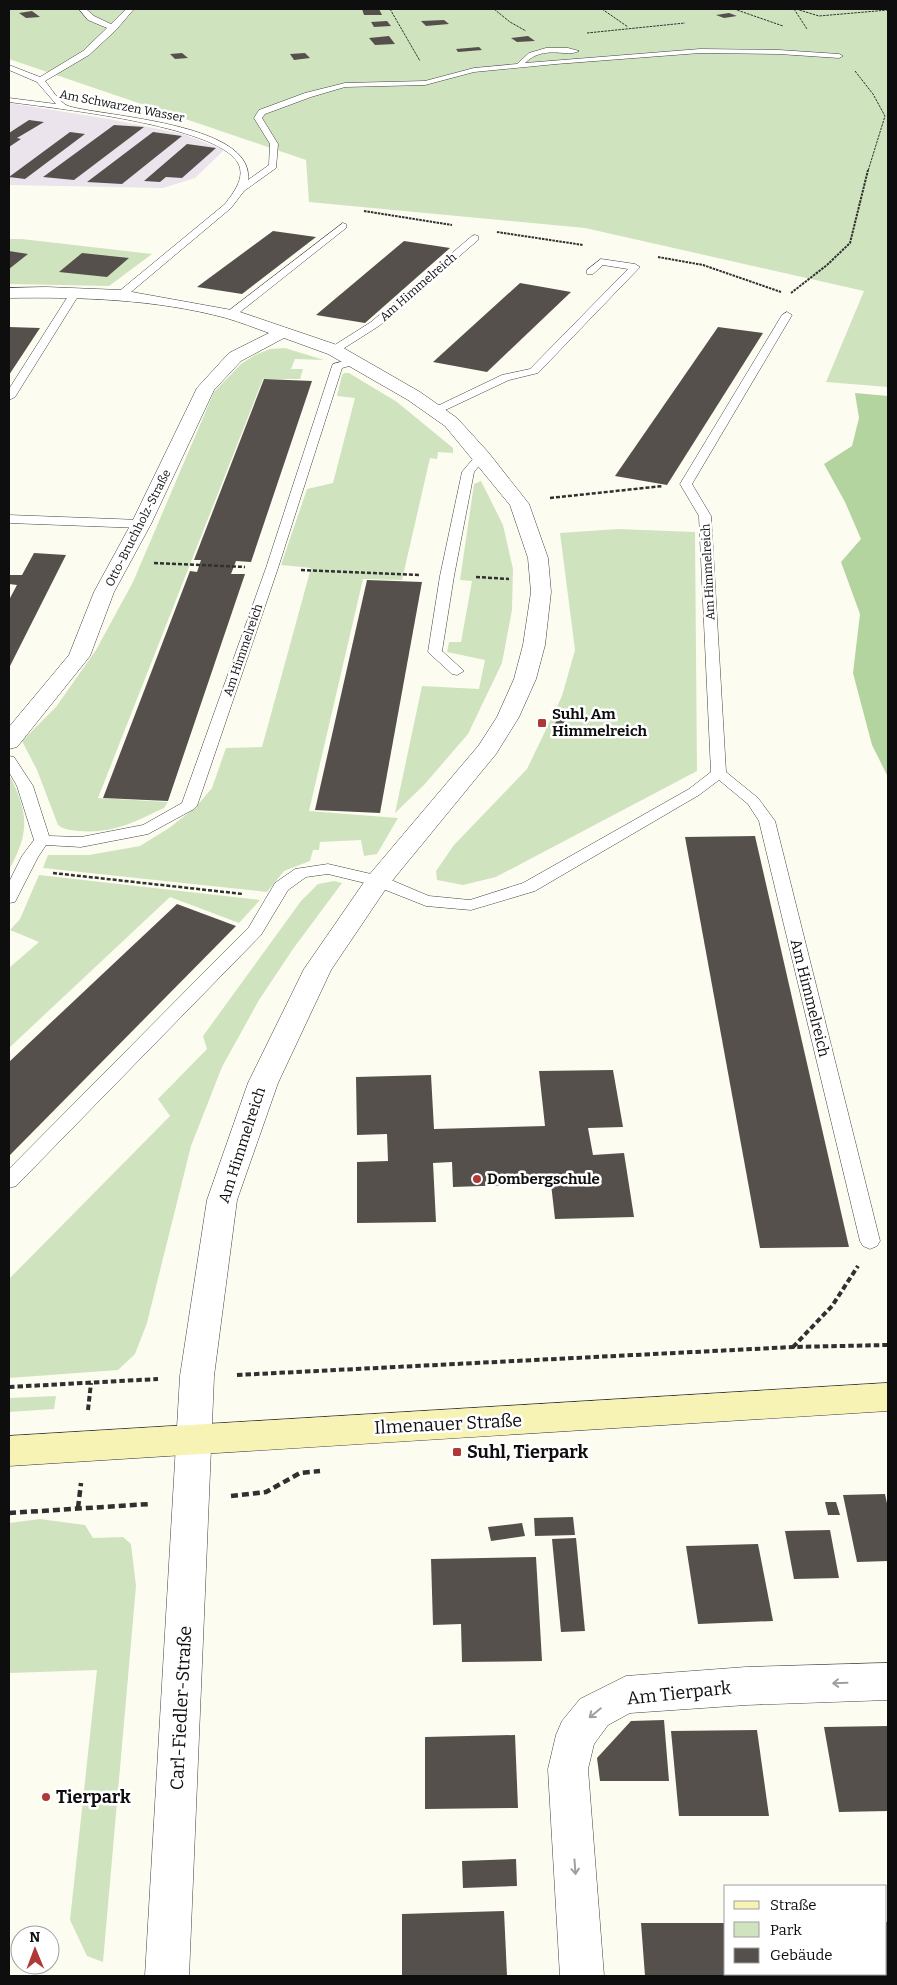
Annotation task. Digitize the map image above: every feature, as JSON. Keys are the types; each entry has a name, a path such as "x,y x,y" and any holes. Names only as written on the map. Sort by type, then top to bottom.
{"main road":[{"name":"Ilmenauer Straße","path":"9,1451 888,1397"}],"street":[{"name":"Am Himmelreich","path":"9,293 121,295 231,314 334,350 356,361 451,422 519,504 538,558 541,592 534,646 525,679 508,717 488,749 378,881 318,969 262,1082 222,1200 198,1376 194,1440"},
{"name":"Otto-Bruchholz-Straße","path":"9,742 79,656 104,592 141,524 206,388 235,358 283,332"},
{"name":"Carl-Fiedler-Straße","path":"167,1976 194,1440"},
{"name":"Am Tierpark","path":"582,1976 568,1769 576,1735 594,1712 626,1695 746,1686 888,1681"}],"lane":[{"path":"82,9 91,18 113,28"},
{"path":"40,80 86,53 130,9"},
{"path":"518,66 524,58 542,51 566,49 610,58"},
{"path":"121,295 228,206 241,189 273,166 274,144 258,118 262,112 308,95 345,85 425,84 474,70 700,51 779,52 839,56"},
{"path":"9,67 40,80 63,107"},
{"name":"Am Schwarzen Wasser","path":"9,100 63,107 172,127 218,141 242,160 246,179 241,189"},
{"path":"231,314 343,226"},
{"name":"Am Himmelreich","path":"334,350 375,324 475,238"},
{"path":"435,411 506,377 534,371 635,267 601,262 590,272"},
{"path":"9,397 75,293"},
{"name":"Am Himmelreich","path":"787,314 686,484 705,516 719,772 753,801 767,821 870,1241"},
{"name":"Am Himmelreich","path":"42,840 81,842 148,829 189,806 272,568 337,366 356,361"},
{"path":"456,671 435,652 447,576 468,472 481,456"},
{"path":"9,519 141,524"},
{"path":"9,760 25,786 42,840 30,856 9,898"},
{"path":"9,1181 255,931 281,887 300,873 328,870 378,881 426,902 471,905 529,887 694,792 719,772"}],"path":[{"path":"390,9 420,58 425,84"},
{"path":"602,9 629,28 685,24"},
{"path":"734,9 778,25"},
{"path":"795,9 819,16 888,10"},
{"path":"787,314 782,305 784,299 850,243 864,183 885,116 873,94 858,74 810,33 802,24 795,9"},
{"path":"543,499 652,487"},
{"path":"183,565 540,581"},
{"path":"24,870 276,898"},
{"path":"793,1347 832,1306 855,1274 870,1241"},
{"path":"9,1387 793,1347 888,1345"},
{"path":"9,1512 191,1501 266,1492 300,1473 330,1470"}],"shaded area":[{"path":"9,103 109,119 183,134 224,150 195,178 163,188 9,185"}],"green space":[{"path":"9,9 888,9 888,387 826,382 864,291 585,228 309,202 306,160 9,59"},
{"path":"9,239 152,254 109,286 9,284"},
{"path":"285,348 324,360 295,359 291,369 303,369 300,379 263,379 98,798 168,802 164,808 113,829 91,831 63,828 58,825 37,770 22,741 56,707 96,650 133,582 214,392 241,364 255,355 270,349"},
{"path":"344,373 349,373 397,402 453,448 453,453 438,452 437,459 430,458 402,580 363,579 309,811 398,818 377,854 364,856 361,840 320,842 319,850 313,850 310,861 284,871 267,892 43,868 48,855 89,855 140,846 169,828 196,807 212,788 226,748 262,747 311,568 281,565 307,489 333,483 355,398 337,396"},
{"path":"855,393 888,396 888,777 872,745 853,673 860,614 841,562 861,539 845,502 824,464 852,446 859,418"},
{"path":"481,481 503,525 513,569 512,610 502,663 468,734 424,785 395,813 422,686 479,689 485,660 447,652 449,642 461,642 472,581 460,580 474,484"},
{"path":"618,529 695,532 697,771 496,877 463,885 437,880 436,871 454,845 527,769 562,696 575,650 560,533"},
{"path":"9,778 11,778 21,803 24,824 20,845 9,870"},
{"path":"39,875 260,900 239,923 170,897 9,1048 9,968 39,942 10,930 20,919"},
{"path":"334,881 342,883 293,949 259,1000 222,1067 191,1146 147,1323 135,1354 118,1370 9,1378 9,1279 170,1116 158,1099 207,1049 203,1036 301,901 318,884"},
{"path":"56,1396 54,1409 9,1412 9,1398"},
{"path":"40,1519 85,1525 93,1538 123,1537 131,1544 136,1586 103,1962 87,1956 70,1920 97,1670 9,1673 9,1523"}],"building":[{"path":"362,9 379,9 382,15 364,15"},
{"path":"32,11 40,17 26,18 19,13"},
{"path":"729,13 737,16 724,18 716,15"},
{"path":"444,20 449,24 426,26 421,21"},
{"path":"387,21 391,26 374,27 371,22"},
{"path":"389,36 395,44 375,45 369,38"},
{"path":"528,36 535,41 517,42 511,38"},
{"path":"479,47 482,50 458,52 456,49"},
{"path":"182,53 188,58 175,59 170,54"},
{"path":"305,53 310,58 294,60 290,54"},
{"path":"29,120 44,122 17,138 21,139 9,147 9,133"},
{"path":"114,125 144,127 74,180 43,177"},
{"path":"70,132 85,134 25,179 9,177"},
{"path":"153,132 182,136 122,184 87,182"},
{"path":"187,144 216,148 182,178 166,177 160,182 144,181"},
{"path":"273,231 316,237 242,294 197,287"},
{"path":"404,241 450,248 365,323 316,315"},
{"path":"9,251 28,254 9,269"},
{"path":"82,253 129,258 107,277 59,272"},
{"path":"520,283 571,292 487,372 433,362"},
{"path":"9,327 40,328 9,375"},
{"path":"718,327 763,333 667,485 615,476"},
{"path":"264,379 312,381 251,562 236,561 231,574 245,574 168,801 103,798 190,571 197,572 201,560 194,560"},
{"path":"34,553 66,555 9,668 9,600 17,585 9,584 9,575 22,575"},
{"path":"367,580 422,582 380,813 315,810"},
{"path":"558,717 566,719 561,729 553,728"},
{"path":"755,836 849,1247 760,1248 685,837"},
{"path":"177,904 236,926 9,1156 9,1062"},
{"path":"613,1070 623,1127 588,1128 593,1155 624,1153 634,1217 555,1219 550,1175 535,1175 535,1184 453,1187 452,1162 433,1163 436,1222 357,1223 357,1162 388,1161 387,1134 357,1135 356,1077 431,1075 434,1129 545,1126 539,1071"},
{"path":"885,1494 888,1508 888,1561 857,1562 843,1495"},
{"path":"825,1502 836,1502 840,1515 828,1515"},
{"path":"573,1517 575,1535 535,1536 534,1518"},
{"path":"522,1523 525,1536 491,1541 488,1527"},
{"path":"830,1530 839,1578 794,1579 785,1531"},
{"path":"576,1538 585,1631 561,1632 552,1539"},
{"path":"758,1544 773,1621 698,1624 686,1546"},
{"path":"536,1557 542,1661 462,1662 461,1624 433,1625 431,1559"},
{"path":"664,1720 669,1781 600,1781 597,1758 631,1721"},
{"path":"888,1726 888,1811 839,1812 824,1727"},
{"path":"757,1730 769,1816 679,1816 671,1731"},
{"path":"515,1735 518,1808 425,1809 425,1737"},
{"path":"516,1859 517,1886 463,1888 462,1861"},
{"path":"504,1911 507,1976 402,1976 402,1914"},
{"path":"888,1922 888,1976 880,1976 887,1975"},
{"path":"641,1923 724,1923 724,1975 765,1976 645,1976"}],"place":[{"name":"Suhl, Am Himmelreich","path":"542,723"},
{"name":"Dombergschule","path":"477,1179"},
{"name":"Suhl, Tierpark","path":"457,1452"},
{"name":"Tierpark","path":"46,1797"}]}
